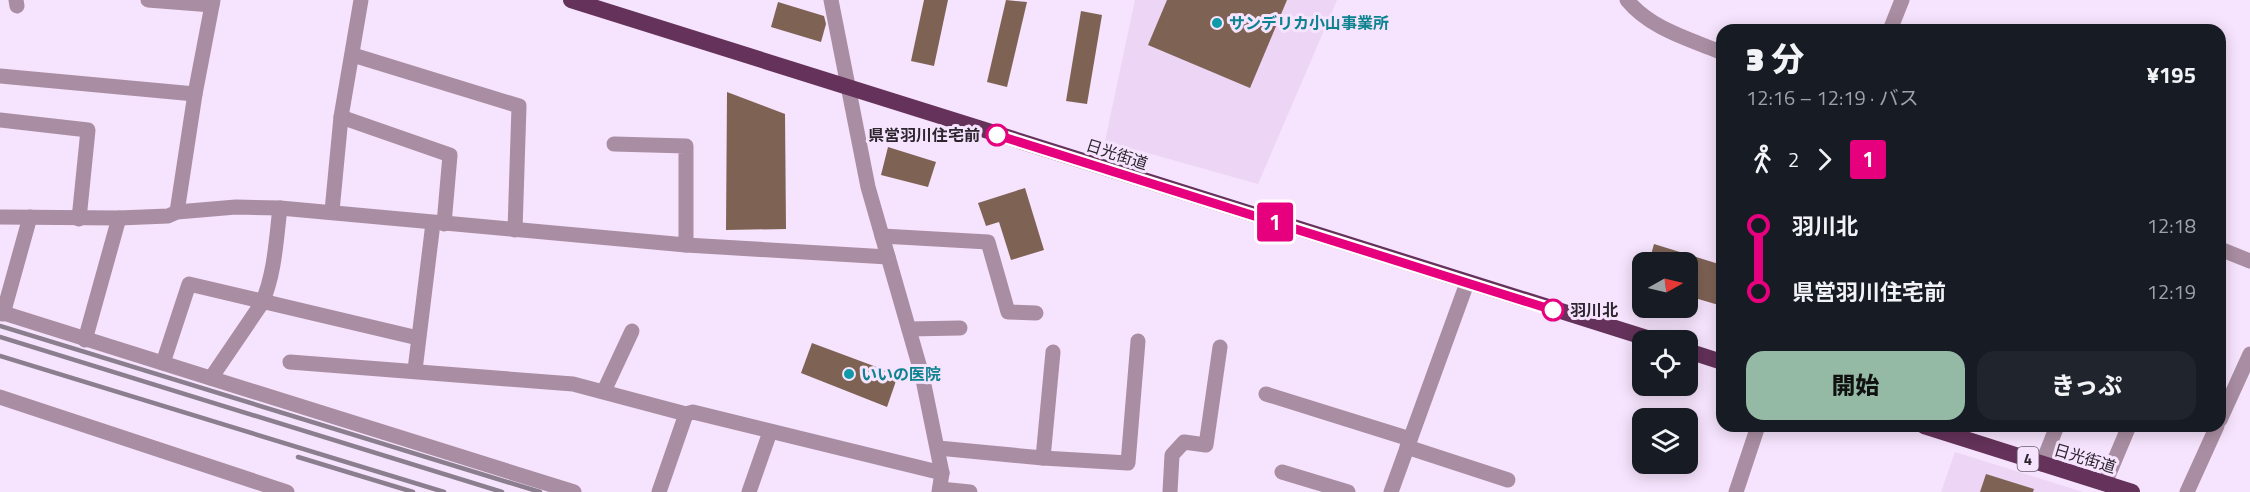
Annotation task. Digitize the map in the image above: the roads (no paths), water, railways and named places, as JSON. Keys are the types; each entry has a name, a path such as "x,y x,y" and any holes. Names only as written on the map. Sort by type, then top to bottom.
{"highway":[{"name":"日光街道","path":"571,0 1632,334"},
{"path":"1698,354 1716,360"},
{"name":"日光街道","path":"1943,432 2132,492"}],"street":[{"path":"148,0 213,3 195,94 177,212"},
{"path":"332,212 341,117 361,0"},
{"path":"831,0 868,187 922,375 942,473 940,491 970,492"},
{"path":"1627,0 1638,13 1673,33 1716,50"},
{"path":"1892,24 1902,0"},
{"path":"353,55 519,106 515,230"},
{"path":"0,76 195,94"},
{"path":"341,117 450,155 418,338 415,370"},
{"path":"0,120 88,130 79,219"},
{"path":"614,144 686,146 686,245"},
{"path":"0,217 119,218 168,216 177,212 236,207 280,208 686,245 888,257"},
{"path":"211,378 262,303 273,267 280,208"},
{"path":"30,217 2,313 574,492"},
{"path":"84,340 119,218"},
{"path":"882,236 988,242 1008,312 1036,313"},
{"path":"2226,251 2250,261"},
{"path":"1391,492 1467,283"},
{"path":"163,363 189,284 418,338"},
{"path":"909,329 960,328"},
{"path":"604,391 632,331"},
{"path":"938,448 1128,463 1138,341"},
{"path":"1170,492 1172,455 1184,442 1206,445 1220,347"},
{"path":"1043,458 1053,352"},
{"path":"2226,407 2250,354"},
{"path":"290,362 573,384 686,414 693,412 942,473"},
{"path":"1266,394 1508,480"},
{"path":"0,397 287,492"},
{"path":"659,492 686,414"},
{"path":"749,492 770,432"},
{"path":"1736,492 1756,432"},
{"path":"2042,464 2054,432"},
{"path":"2105,483 2126,432"},
{"path":"2187,492 2214,432"},
{"path":"1282,472 1347,492"}],"railway":[{"path":"0,326 540,492"},
{"path":"0,337 502,492"},
{"path":"0,356 444,492"},
{"path":"298,457 413,492"}],"place":[{"name":"サンデリカ小山事業所","path":"1217,23"},
{"name":"県営羽川住宅前","path":"997,135"},
{"name":"羽川北","path":"1553,310"},
{"name":"いいの医院","path":"849,374"}]}
